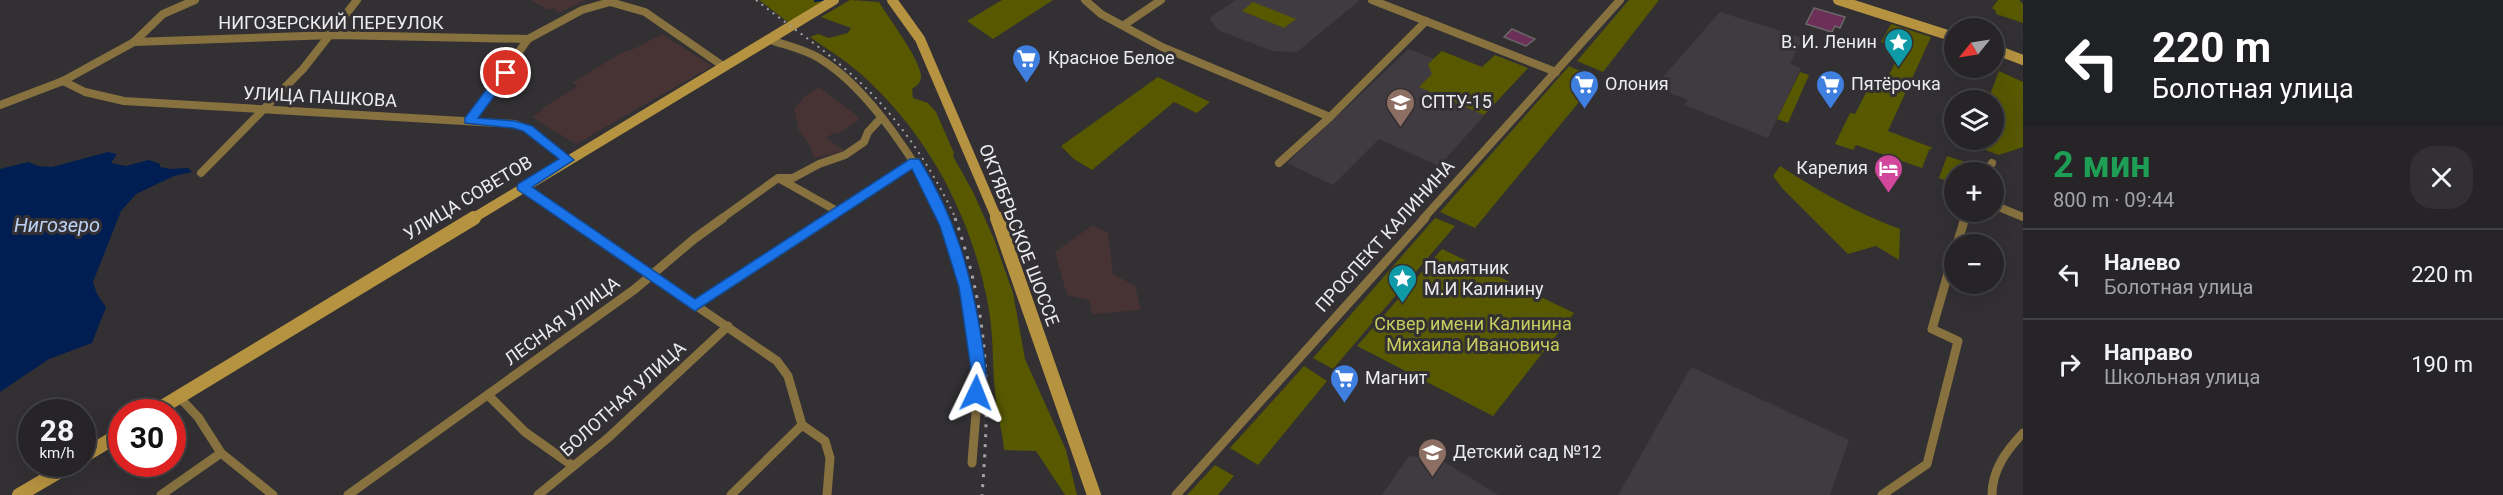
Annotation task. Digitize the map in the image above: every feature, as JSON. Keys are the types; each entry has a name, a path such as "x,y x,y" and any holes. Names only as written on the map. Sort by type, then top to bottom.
{"main road":[{"name":"УЛИЦА СОВЕТОВ","path":"176,399 834,0"},
{"name":"ОКТЯБРЬСКОЕ ШОССЕ","path":"892,0 920,39 996,216 1095,494"},
{"path":"1839,0 1944,34"},
{"path":"2004,53 2023,60"},
{"path":"19,495 50,477"}],"street":[{"path":"0,105 63,81 134,42 163,14 195,0"},
{"path":"201,173 266,108 334,34 357,0"},
{"path":"1085,0 1101,14 1161,46 1330,117"},
{"path":"1124,25 1161,0"},
{"path":"1372,0 1556,72"},
{"name":"ПРОСПЕКТ КАЛИНИНА","path":"1176,495 1620,0"},
{"path":"470,121 528,39 582,10 610,2 645,12 723,66"},
{"path":"1280,164 1426,21"},
{"name":"НИГОЗЕРСКИЙ ПЕРЕУЛОК","path":"134,42 334,34 528,39"},
{"path":"768,39 803,51 833,68 858,89 915,162 933,194 947,226 966,287 978,369 972,464"},
{"name":"УЛИЦА ПАШКОВА","path":"63,81 75,90 91,96 124,101 515,124 528,129 568,160"},
{"name":"ЛЕСНАЯ УЛИЦА","path":"348,495 635,289 694,239 778,178 793,178 819,164 845,155 864,142 868,132 881,118"},
{"path":"695,306 915,162"},
{"path":"778,178 837,211"},
{"path":"523,187 777,361 788,376 801,425 825,441 831,458 827,495"},
{"path":"2004,209 2023,217"},
{"path":"1882,495 1927,464 1958,341 1932,328 1944,287"},
{"name":"БОЛОТНАЯ УЛИЦА","path":"538,495 608,438 728,326"},
{"path":"488,395 525,432 573,466"},
{"path":"179,397 198,417 221,453 273,495"},
{"path":"731,495 801,425"},
{"path":"1992,495 1991,485 2010,446 2023,433"},
{"path":"162,495 221,453"}],"shaded area":[{"path":"530,0 585,0 559,13 553,8 549,10"},
{"path":"1236,0 1360,0 1297,52 1272,51 1218,30 1209,18"},
{"path":"1720,12 1803,38 1790,64 1801,68 1768,138 1684,105 1688,100 1654,87"},
{"path":"662,34 712,66 576,144 532,117 578,86 572,83 621,53"},
{"name":"СПТУ-15","path":"1409,49 1509,88 1439,166 1379,139 1333,185 1287,163"},
{"path":"819,87 856,115 859,120 838,134 835,132 826,138 845,151 814,158 809,144 799,131 794,109 804,97"},
{"path":"1093,225 1108,233 1113,274 1135,286 1141,310 1092,314 1089,300 1067,295 1055,252"},
{"path":"1691,367 1849,440 1830,495 1618,495"},
{"name":"Детский сад №12","path":"1409,456 1440,459 1498,495 1382,495"}],"green space":[{"path":"759,0 826,0 789,23"},
{"path":"850,0 879,2 917,62 921,78 912,89 913,98 928,103 936,112 954,153 953,156 973,192 994,239 1013,293 1025,359 1066,450 1077,495 1065,495 1036,451 1004,450 995,390 991,321 982,276 960,212 945,181 928,152 886,98 855,69 810,37 818,34 829,38 848,33 851,28 821,17"},
{"path":"1002,0 1053,0 993,39 967,21"},
{"path":"1629,0 1659,0 1603,72 1577,61"},
{"path":"1998,0 2019,0 2023,4 2023,23 1996,14 1992,8"},
{"path":"1253,2 1296,19 1284,28 1242,11"},
{"path":"1891,24 1931,37 1888,131 1933,148 1929,150 1922,168 1856,145 1853,150 1835,144 1850,113 1855,114 1873,79 1885,83 1902,49 1881,42"},
{"path":"1442,51 1482,67 1495,55 1528,68 1484,115 1419,87 1432,74 1428,64"},
{"path":"1569,66 1598,79 1475,228 1440,212"},
{"path":"1800,72 1809,75 1788,123 1777,119"},
{"path":"2004,73 2023,82 2023,147 1999,155 1986,150 2004,150 2004,90 1992,90 1996,78 2004,78"},
{"path":"1158,77 1210,102 1197,113 1174,102 1092,170 1074,159 1061,146"},
{"path":"1947,156 1965,162 1945,162"},
{"path":"1944,164 1944,180 1939,178"},
{"path":"1780,166 1838,201 1900,229 1899,260 1876,246 1848,254 1783,189 1773,176"},
{"path":"1435,218 1455,226 1333,369 1313,358"},
{"name":"Сквер имени Калинина Михаила Ивановича","path":"1442,249 1574,313 1493,416 1357,346"},
{"path":"1304,366 1327,381 1258,465 1230,448"},
{"path":"1215,465 1234,476 1218,495 1187,495"}],"water":[{"name":"Нигозеро","path":"108,152 117,154 111,163 126,166 149,160 160,164 160,167 188,168 192,172 174,176 136,194 121,211 93,282 97,294 106,307 92,343 49,359 0,392 0,169 28,162 38,166 52,167"}],"building":[{"path":"1814,8 1845,17 1840,28 1835,26 1832,32 1806,24"},
{"path":"1512,29 1535,39 1526,46 1504,37"}],"waterway":[{"path":"815,1 823,0"}],"railway":[{"path":"756,0 833,59 878,101 922,157 956,219"},
{"path":"955,218 975,289 985,355 986,422 982,495"}],"place":[{"name":"В. И. Ленин","path":"1898,68"},
{"name":"Красное Белое","path":"1027,84"},
{"name":"Олония","path":"1584,110"},
{"name":"Пятёрочка","path":"1830,110"},
{"name":"СПТУ-15","path":"1400,128"},
{"name":"Карелия","path":"1889,194"},
{"name":"Памятник М.И Калинину","path":"1403,304"},
{"name":"Магнит","path":"1344,404"},
{"name":"Детский сад №12","path":"1432,478"}],"route":[{"path":"506,73 470,121 515,124 528,129 568,160 523,187 695,306 915,162 947,226 966,287 978,369 976,393"}]}
